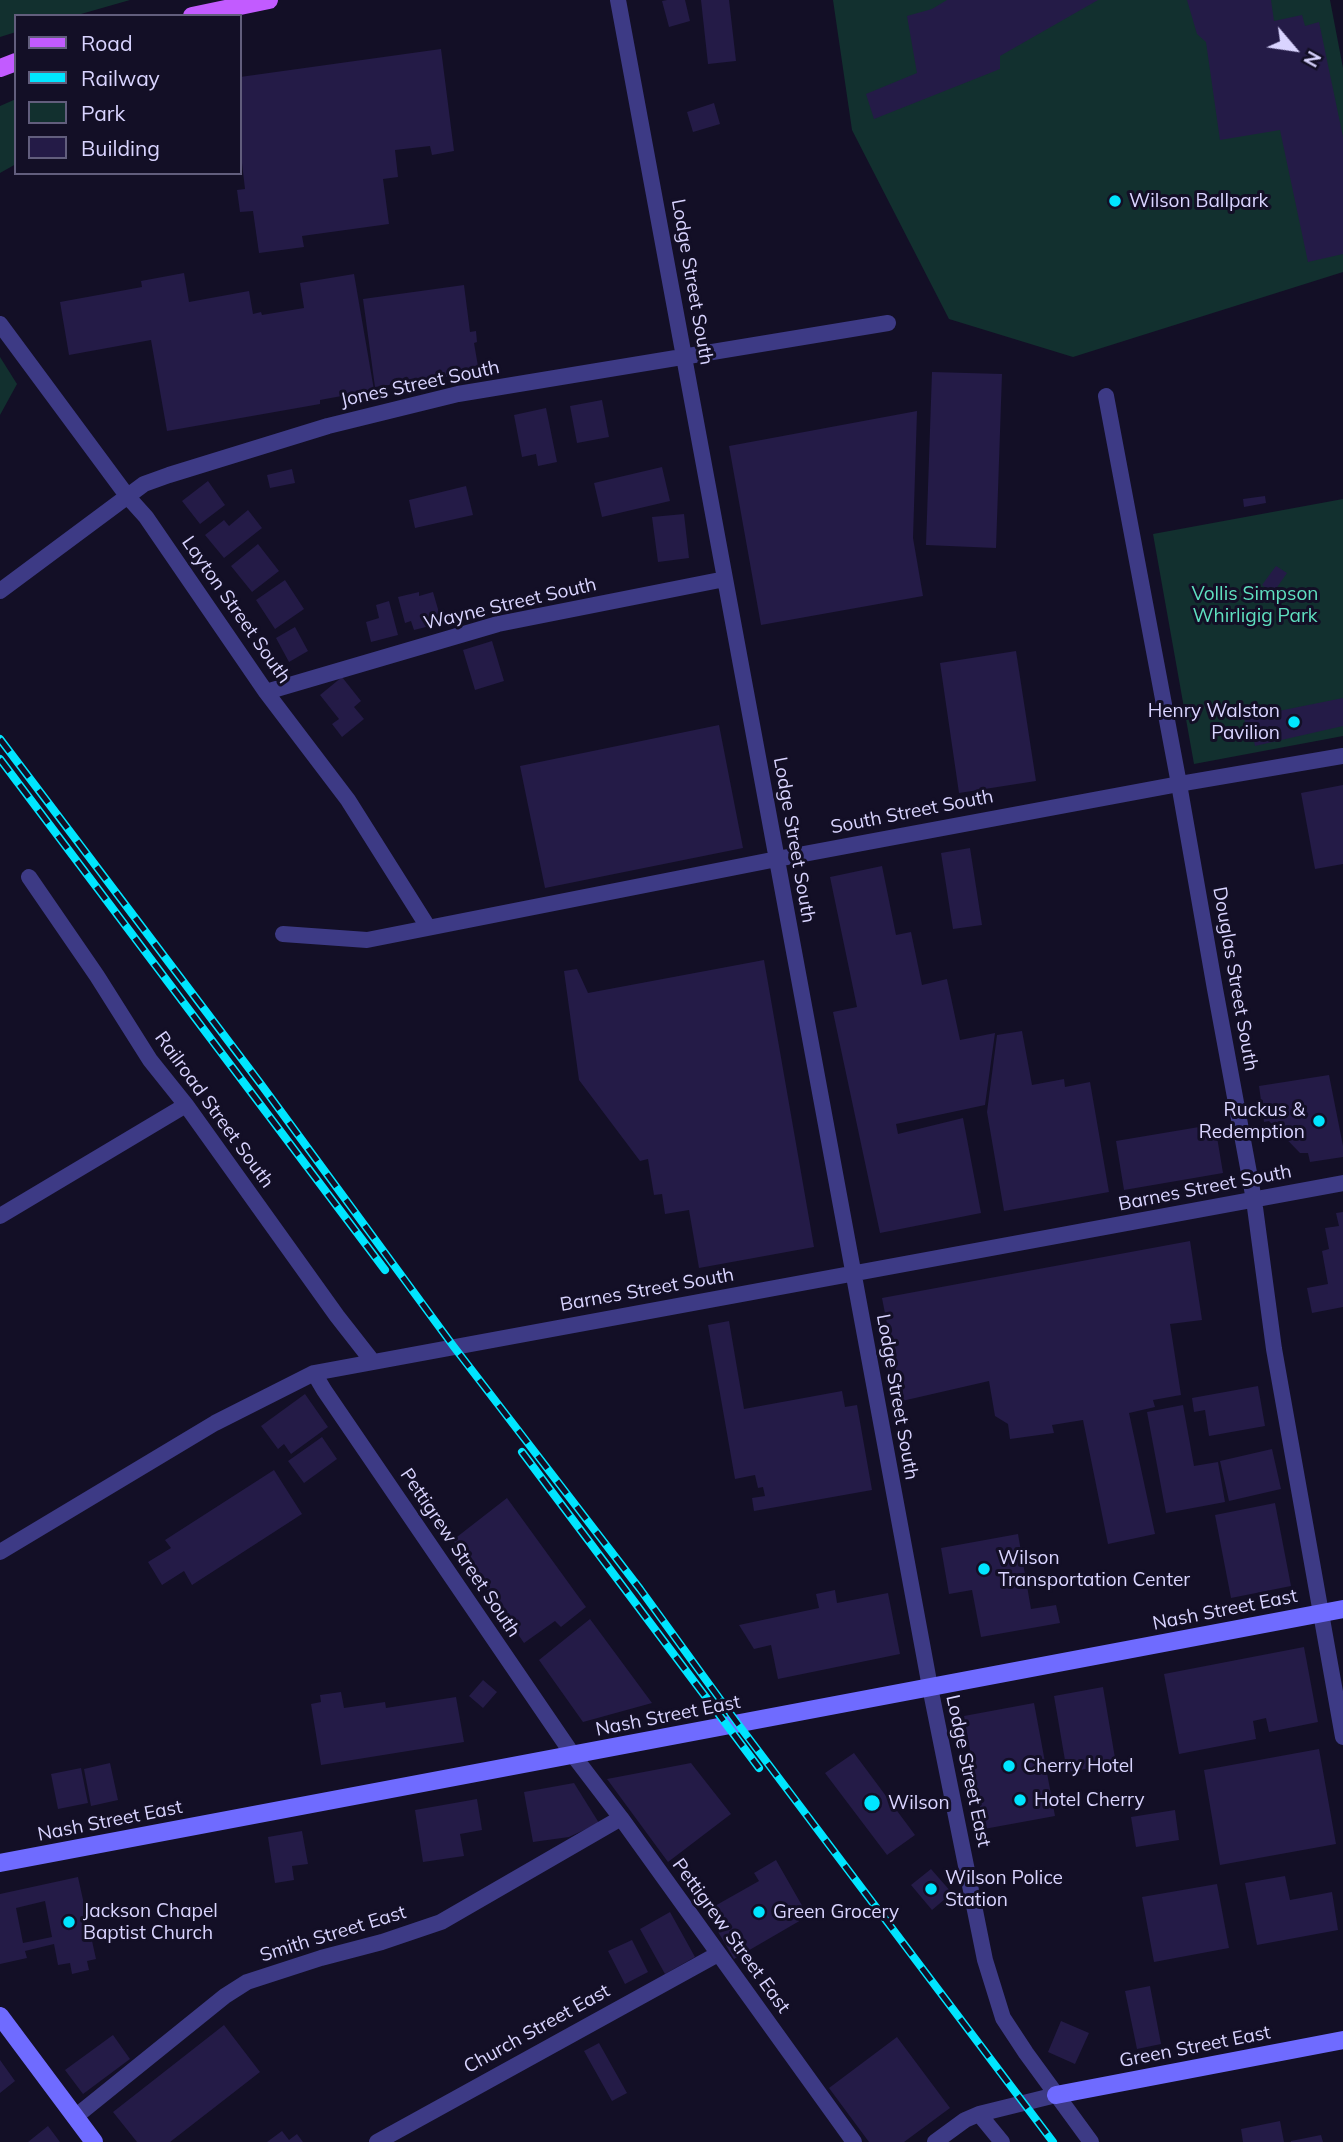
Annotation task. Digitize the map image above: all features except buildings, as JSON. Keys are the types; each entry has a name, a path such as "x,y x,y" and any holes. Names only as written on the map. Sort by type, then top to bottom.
{"main road":[{"path":"202,14 269,0"},
{"name":"Nash Street East","path":"0,1863 1343,1609"},
{"path":"0,2016 94,2142"},
{"name":"Green Street East","path":"1056,2095 1343,2040"}],"street":[{"name":"Lodge Street South","path":"618,0 930,1687"},
{"name":"Jones Street South","path":"0,591 144,484 328,426 458,394 888,323"},
{"name":"Layton Street South","path":"0,324 128,497 146,517 266,692 348,800 428,927"},
{"name":"Douglas Street South","path":"1106,396 1254,1200 1274,1349 1343,1737"},
{"name":"Wayne Street South","path":"266,692 498,624 725,579"},
{"name":"South Street South","path":"283,934 367,940 777,859 1343,756"},
{"name":"Railroad Street South","path":"29,877 97,976 150,1060 186,1105 373,1362"},
{"path":"0,1216 186,1105"},
{"name":"Barnes Street South","path":"0,1552 215,1423 314,1373 1343,1183"},
{"name":"Pettigrew Street South","path":"314,1373 331,1402 573,1755"},
{"name":"Lodge Street East","path":"930,1687 985,1960 1003,2018 1091,2142"},
{"name":"Pettigrew Street East","path":"573,1755 854,2142"},
{"name":"Smith Street East","path":"75,2117 215,2004 247,1982 441,1922 621,1818"},
{"name":"Church Street East","path":"377,2142 718,1954"},
{"path":"935,2142 965,2120 979,2114 1056,2095"},
{"path":"979,2114 1002,2142"}],"green space":[{"path":"0,0 130,0 81,14 14,14 14,33 0,37"},
{"name":"Wilson Ballpark","path":"833,0 1330,0 1343,68 1343,272 1073,357 949,319 852,130"},
{"path":"14,100 14,165 0,173 0,106"},
{"path":"0,357 17,384 0,415"},
{"name":"Vollis Simpson Whirligig Park","path":"1343,499 1343,736 1194,764 1153,534"}],"railway":[{"path":"0,739 1053,2142"},
{"path":"0,759 385,1270"},
{"path":"522,1452 759,1768"}],"place":[{"name":"Wilson Ballpark","path":"1115,201"},
{"name":"Henry Walston Pavilion","path":"1294,722"},
{"name":"Ruckus & Redemption","path":"1319,1121"},
{"name":"Wilson Transportation Center","path":"984,1569"},
{"name":"Cherry Hotel","path":"1009,1766"},
{"name":"Hotel Cherry","path":"1020,1800"},
{"name":"Wilson","path":"872,1803"},
{"name":"Wilson Police Station","path":"931,1889"},
{"name":"Green Grocery","path":"759,1912"},
{"name":"Jackson Chapel Baptist Church","path":"69,1922"}]}
